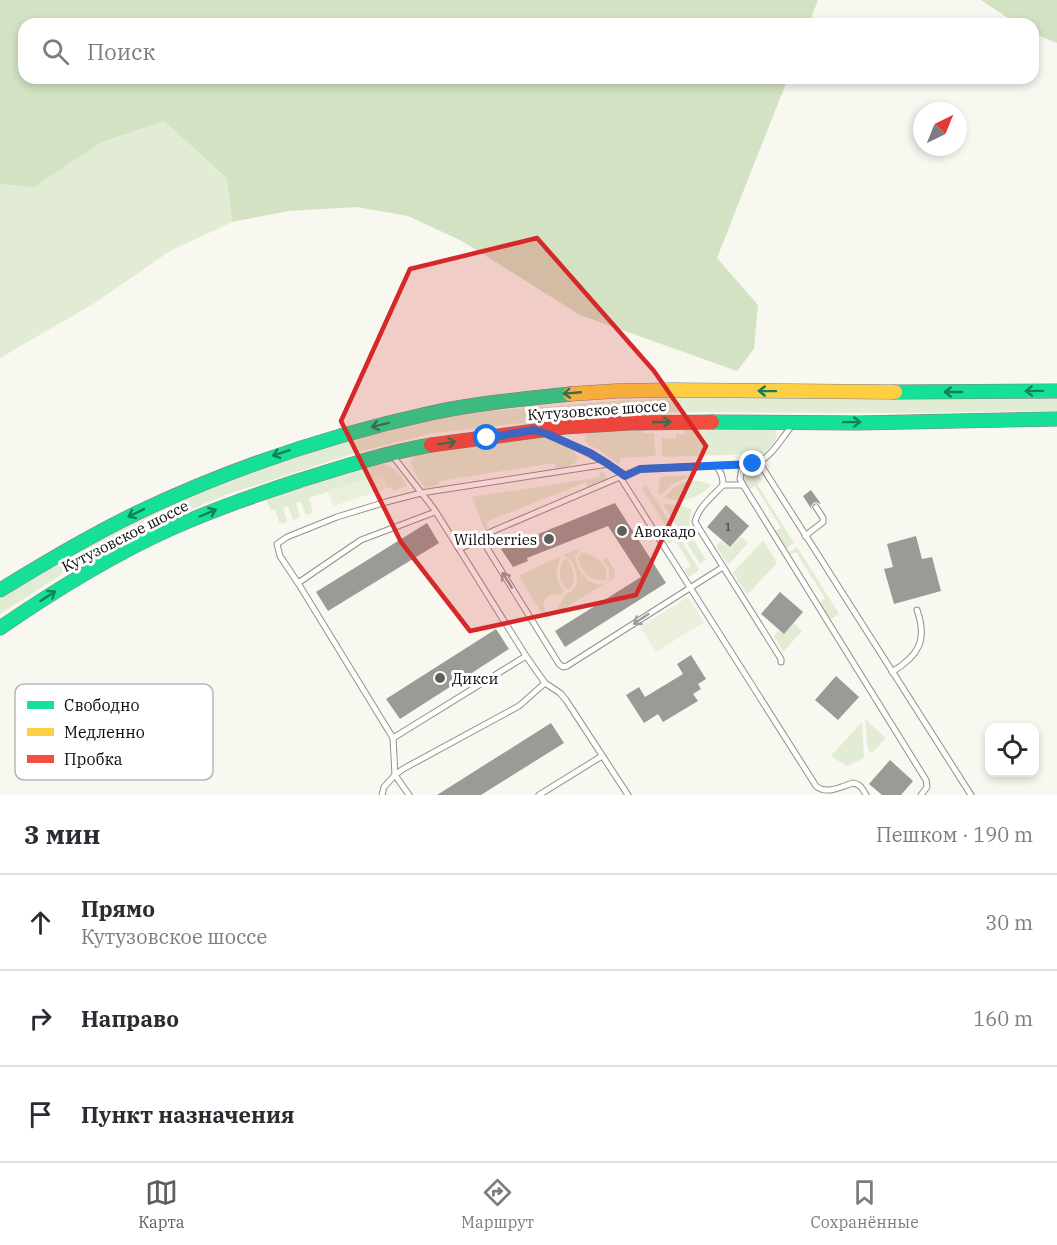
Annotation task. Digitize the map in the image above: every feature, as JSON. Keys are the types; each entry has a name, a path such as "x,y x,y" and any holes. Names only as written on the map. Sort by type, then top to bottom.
{"main road":[{"name":"Кутузовское шоссе","path":"0,590 106,528 238,468 334,436 422,415 518,399 628,390 1057,391"},
{"name":"Кутузовское шоссе","path":"0,628 55,591 98,566 180,525 266,491 391,453 534,430 670,421 794,423 1057,419"}],"lane":[{"path":"459,549 484,538 493,531 640,469 759,462 771,453 794,423"},
{"path":"534,430 590,453 622,476 816,786 826,791 853,783 857,784 866,795"},
{"path":"391,453 435,512 544,683 560,693 628,795"},
{"path":"759,462 971,795"},
{"path":"408,795 395,775 393,738 280,556 278,544 287,537 337,517 421,493 608,464"},
{"path":"743,464 740,479 926,780 927,787 921,795"},
{"path":"716,466 721,472 723,485 699,511 695,522 781,658 781,662"},
{"path":"723,485 743,484"},
{"path":"805,536 823,522 816,507"},
{"path":"298,583 362,540 435,512"},
{"path":"484,538 484,543 494,560 563,667 723,567"},
{"path":"892,672 907,663 920,644 921,626 917,610"},
{"path":"393,738 526,656"},
{"path":"382,795 384,787 403,768 519,706 544,683"},
{"path":"539,795 602,756"}],"highlighted area":[{"path":"537,238 654,371 706,446 636,595 470,631 401,542 341,421 410,269"}],"green space":[{"path":"0,0 818,0 811,18 18,18 18,84 786,84 717,258 758,305 754,349 737,371 580,315 462,241 408,216 357,207 289,211 232,222 227,179 164,121 102,142 34,187 0,184"},
{"path":"981,0 1057,0 1057,43 1039,36 1039,18 1008,18"},
{"path":"164,121 227,180 232,222 170,251 93,304 0,358 0,184 34,187 102,142"},
{"path":"744,396 1057,398 1057,411 658,412 529,422 429,434 362,451 225,495 132,535 62,574 0,614 0,599 12,590 110,533 183,499 319,447 406,423 491,411 628,400"},
{"path":"685,428 776,430 777,436 768,450 753,459 753,454 662,457 662,438 676,439 676,434 685,434"},
{"path":"643,430 643,433 654,433 656,456 620,458 618,464 585,441 589,431"},
{"path":"537,435 567,446 578,459 574,464 566,467 556,468 554,463 439,481 439,485 425,488 414,472 411,461 415,455"},
{"path":"378,463 396,470 407,486 393,491 391,487 388,488 383,474 309,498 313,513 306,515 301,502 296,503 300,517 293,520 288,506 283,508 287,522 280,524 275,509 271,511 266,499"},
{"path":"599,470 605,474 607,478 605,481 588,487 586,482 486,522 488,529 485,531 472,497 600,477"},
{"path":"750,472 762,480 757,484 794,543 785,549 774,532 781,528 755,486 748,490 745,485 743,480"},
{"path":"383,474 388,488 333,506 328,492"},
{"path":"687,475 687,478 672,484 661,495 658,494 660,477"},
{"path":"688,481 700,481 711,485 690,498 678,500 665,498 675,487"},
{"path":"646,485 675,530 664,537 660,532 667,528 642,488"},
{"path":"663,504 682,506 692,510 690,530 706,560 700,564"},
{"path":"677,533 699,570 689,577 684,570 691,566 675,540 668,544 666,540"},
{"path":"741,537 748,543 729,564 716,546 721,541 730,548"},
{"path":"763,540 777,563 747,595 733,573"},
{"path":"797,547 839,614 829,620 819,603 825,598 796,552 789,555 788,553"},
{"path":"579,549 575,557 583,575 593,583 604,584 609,580 609,568 603,560 606,557 614,570 614,578 557,613 556,610 567,593 576,586 577,581 575,568 563,555"},
{"path":"581,553 592,555 604,565 605,580 595,580 587,575 579,563 578,558"},
{"path":"561,556 557,575 564,591 561,595 550,595 544,601 544,609 551,617 546,620 520,575"},
{"path":"564,559 569,561 574,576 569,590 565,588 560,576"},
{"path":"688,597 704,622 656,652 640,627"},
{"path":"794,623 802,631 783,652 774,636 779,630 784,634"},
{"path":"865,719 886,738 872,753 868,749"},
{"path":"862,722 864,758 847,766 831,756"}],"building":[{"path":"811,490 821,504 813,503 812,510 803,496"},
{"path":"615,503 666,583 565,647 555,631 641,577 608,526 527,558 528,561 513,567 501,549"},
{"path":"726,505 749,526 730,547 707,527"},
{"path":"427,523 439,543 328,611 316,592"},
{"path":"916,536 922,559 932,557 941,591 894,604 884,569 893,567 887,544"},
{"path":"780,592 803,612 784,634 761,614"},
{"path":"496,629 509,649 400,719 386,699"},
{"path":"691,655 706,679 698,684 701,689 693,694 698,701 663,722 658,714 644,723 626,695 639,687 645,697 683,674 677,664"},
{"path":"836,676 859,697 838,720 815,700"},
{"path":"551,723 564,743 481,795 437,795"},
{"path":"890,760 913,781 901,795 882,795 869,784"}],"traffic: fast":[{"path":"895,392 1057,391"},
{"path":"0,590 139,512 210,481 282,454 431,413 483,404 570,394"},
{"path":"712,422 858,423 1057,419"},
{"path":"0,628 104,562 186,522 250,497 331,471 380,456 431,445"}],"traffic: slow":[{"path":"570,394 671,390 895,392"}],"traffic: jam":[{"path":"431,445 565,427 712,422"}],"place":[{"name":"Авокадо","path":"622,531"},
{"name":"Wildberries","path":"549,539"},
{"name":"Дикси","path":"440,678"}],"route":[{"path":"487,438 534,430 590,453 625,476 640,469 753,464"}]}
